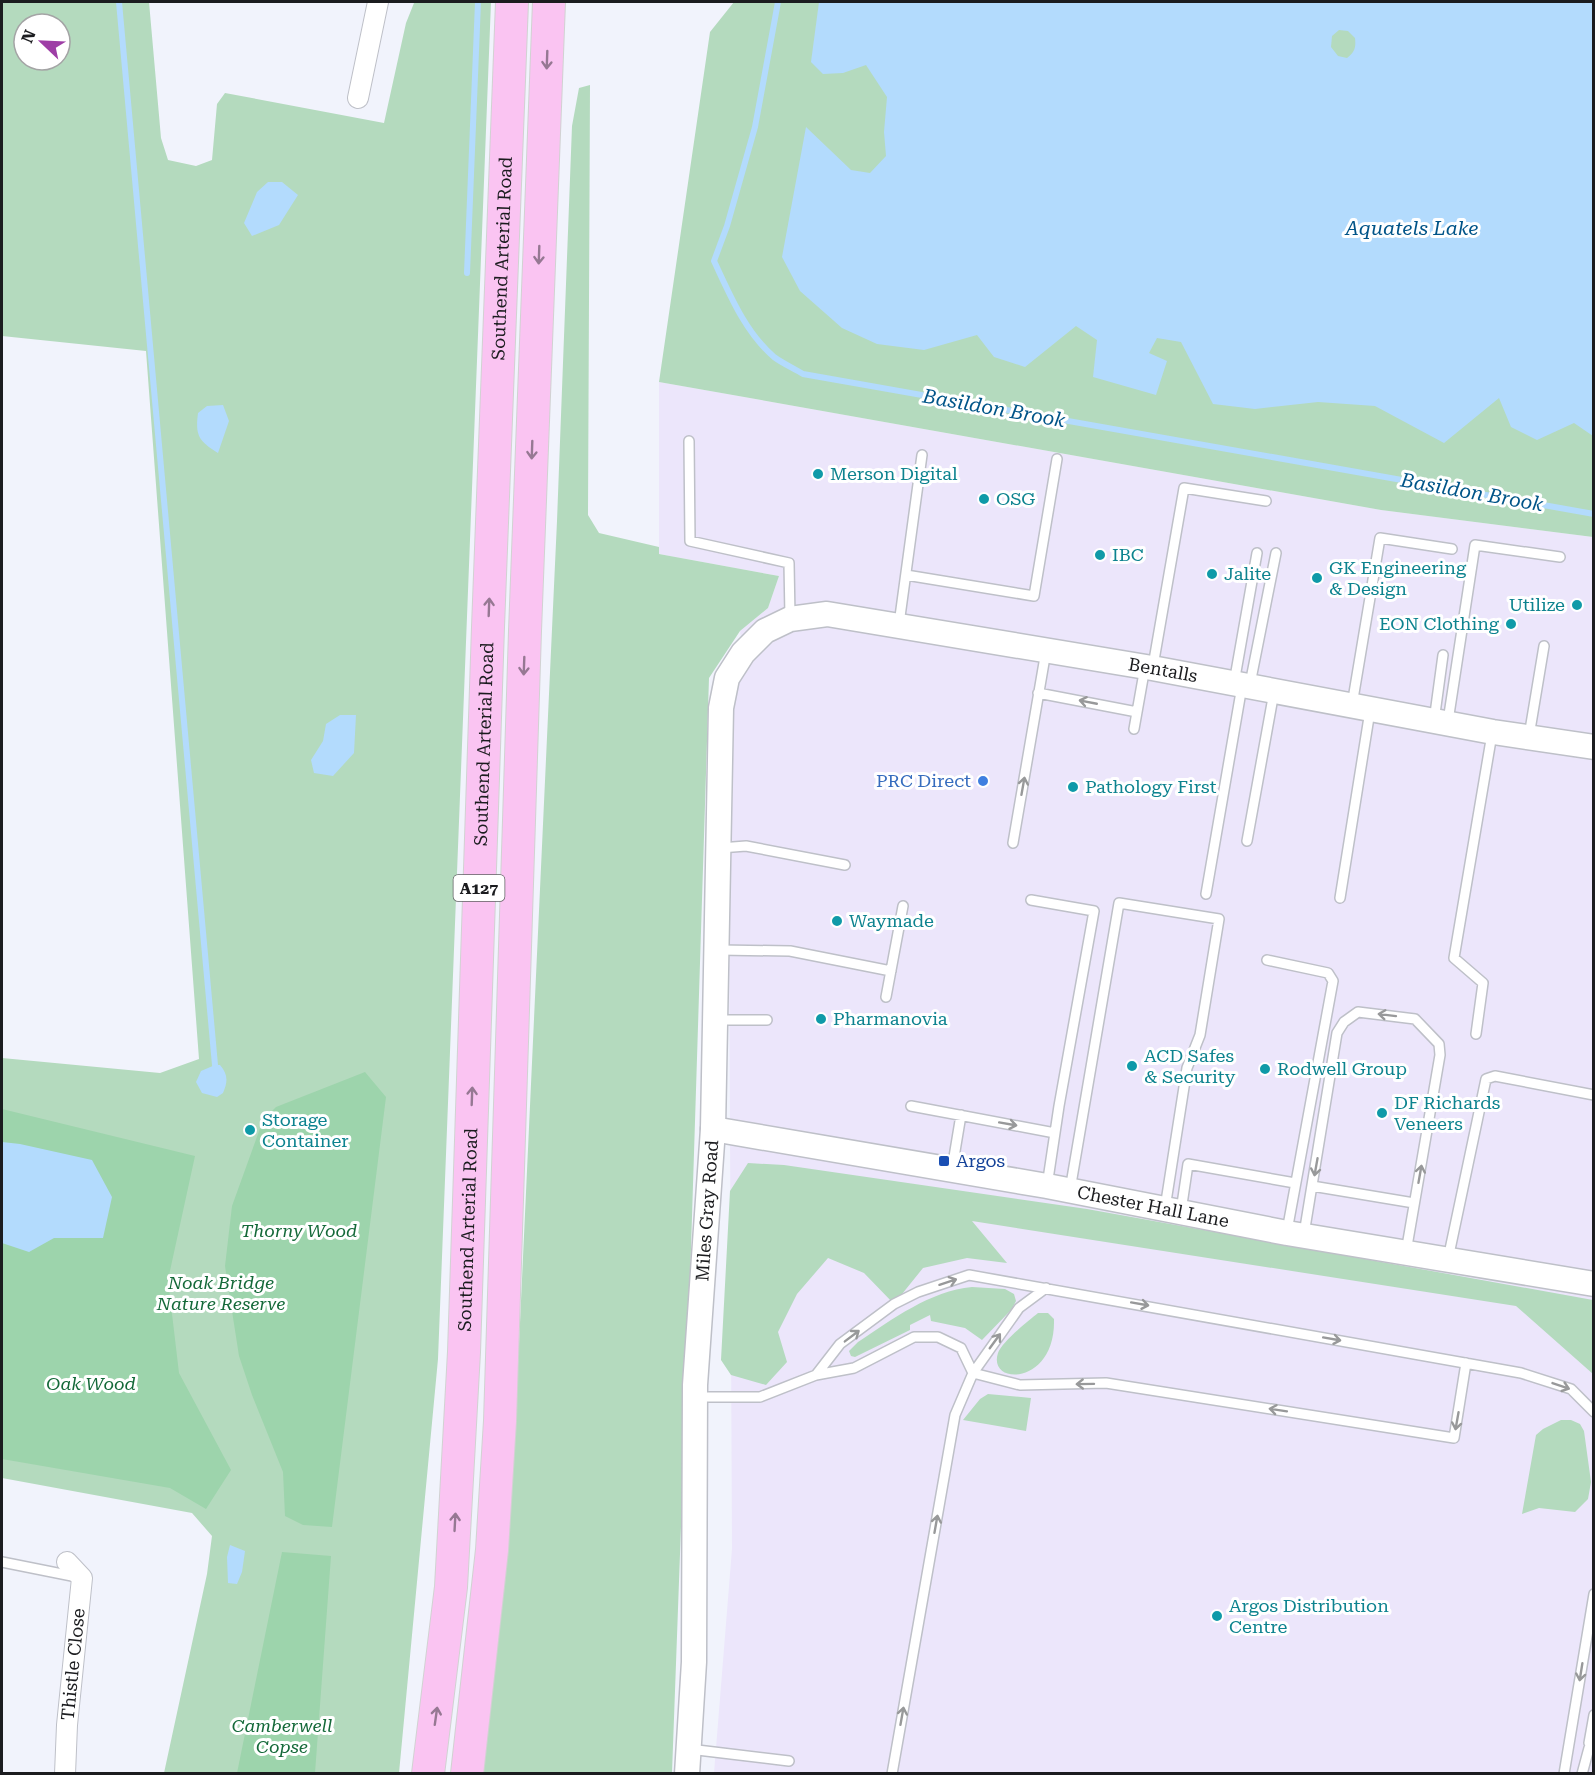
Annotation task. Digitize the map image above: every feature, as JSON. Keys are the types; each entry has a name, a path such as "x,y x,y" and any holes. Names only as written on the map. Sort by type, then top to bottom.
{"highway":[{"name":"Southend Arterial Road","path":"428,1773 451,1587 464,1352 487,651 512,2"},
{"name":"Southend Arterial Road","path":"467,1773 492,1550 500,1421 525,631 549,2"}],"street":[{"path":"358,98 378,2"},
{"name":"Bentalls","path":"743,653 765,631 790,619 827,614 1149,668 1493,732 1593,747"},
{"name":"Miles Gray Road","path":"687,1773 693,1662 694,1396 713,1129 721,708 727,678 743,653"},
{"name":"Chester Hall Lane","path":"713,1129 1058,1189 1295,1235 1593,1284"},
{"path":"67,1562 82,1578"},
{"name":"Thistle Close","path":"65,1773 82,1578"}],"lane":[{"path":"689,441 690,542 789,563 790,619"},
{"path":"899,626 922,455"},
{"path":"906,575 1034,596 1057,459"},
{"path":"1134,729 1149,668 1184,488 1266,501"},
{"path":"1340,898 1380,538 1452,549"},
{"path":"1441,722 1475,545 1560,557"},
{"path":"1206,894 1242,685 1257,553"},
{"path":"1242,685 1276,553"},
{"path":"1529,736 1544,646"},
{"path":"1013,843 1046,650"},
{"path":"1441,722 1443,655"},
{"path":"1247,841 1274,691"},
{"path":"1038,693 1137,712"},
{"path":"1476,1034 1483,983 1454,958 1493,732"},
{"path":"718,848 746,846 845,865"},
{"path":"1031,900 1094,911 1055,1133 1058,1189"},
{"path":"1058,1189 1119,903 1219,919 1200,1035 1187,1068 1173,1212"},
{"path":"886,997 903,906"},
{"path":"716,950 790,951 891,971"},
{"path":"1267,960 1328,973 1333,981 1295,1183 1295,1235"},
{"path":"1295,1235 1312,1186 1337,1034 1344,1022 1359,1012 1415,1019 1439,1044 1440,1055 1406,1252"},
{"path":"715,1020 767,1020"},
{"path":"1448,1259 1486,1079 1495,1076 1593,1095"},
{"path":"911,1106 1055,1133"},
{"path":"952,1171 961,1115"},
{"path":"1173,1212 1188,1164 1295,1183"},
{"path":"1312,1186 1414,1203"},
{"path":"816,1375 840,1344 894,1304 918,1292 969,1275 1521,1373 1570,1389 1593,1412"},
{"path":"892,1773 955,1415 973,1373 1019,1308 1046,1288"},
{"path":"694,1396 759,1397 816,1375 854,1368 914,1337 938,1337 960,1348 973,1373 1020,1385 1106,1383 1454,1438 1466,1363"},
{"path":"2,1562 82,1578"},
{"path":"1564,1773 1593,1594"},
{"path":"1582,1773 1593,1716"},
{"path":"689,1749 789,1761"}],"shaded area":[{"path":"659,382 1381,510 1593,537 1593,1773 714,1773 732,1549 728,709 743,653 740,631 768,608 779,576 659,554"}],"green space":[{"name":"Noak Bridge Nature Reserve","path":"2,2 149,2 161,138 168,160 196,166 212,160 217,104 225,93 384,123 406,23 414,3 491,2 438,1359 399,1773 164,1773 207,1574 212,1536 192,1513 2,1478 2,1058 160,1073 199,1059 146,351 2,336"},
{"name":"Aquatels Lake","path":"734,2 1593,2 1593,537 1381,510 659,382 710,32"},
{"path":"590,85 588,515 599,533 659,547 659,554 779,576 768,608 740,631 709,678 672,1773 482,1774 513,1474 557,521 572,126 579,88"},
{"name":"Thorny Wood","path":"365,1072 386,1097 332,1527 303,1525 285,1516 283,1472 239,1356 225,1266 232,1206 263,1120 276,1107"},
{"name":"Oak Wood","path":"2,1109 195,1156 168,1280 179,1373 231,1470 206,1509 170,1488 2,1459"},
{"path":"748,1163 784,1165 1087,1209 1593,1300 1593,1374 1516,1306 972,1221 1007,1263 967,1258 923,1268 894,1304 864,1273 828,1258 797,1294 778,1332 787,1362 766,1385 731,1375 721,1360 730,1191"},
{"path":"972,1287 1005,1289 1014,1294 1016,1301 1012,1309 982,1340 965,1328 931,1321 930,1315 910,1325 910,1330 855,1357 851,1356 849,1351 858,1342 912,1307 941,1294"},
{"path":"1038,1313 1048,1313 1054,1319 1052,1341 1045,1357 1034,1368 1023,1374 1002,1371 997,1364 1000,1348"},
{"path":"988,1394 1031,1398 1026,1431 963,1420 980,1399"},
{"path":"1561,1420 1571,1420 1580,1424 1584,1431 1591,1482 1588,1499 1575,1512 1539,1508 1522,1514 1536,1435"},
{"name":"Camberwell Copse","path":"282,1552 331,1556 315,1773 237,1773"}],"water":[{"name":"Aquatels Lake","path":"819,2 1593,2 1593,436 1574,423 1537,440 1511,427 1499,398 1444,443 1375,406 1318,402 1255,409 1213,404 1181,342 1157,338 1149,353 1167,361 1156,395 1093,377 1097,340 1076,326 1025,367 994,357 977,335 924,350 877,344 842,328 800,291 782,257 806,127 851,170 870,173 886,156 884,132 887,97 866,65 843,73 823,74 811,62","holes":["1339,30 1348,31 1355,38 1355,44 1347,58 1338,56 1331,47 1332,36"]},
{"path":"268,182 282,182 298,195 279,225 252,236 244,223 257,192"},
{"path":"223,405 229,421 218,453 206,445 198,433 198,413 207,406"},
{"path":"340,715 356,715 354,753 333,776 314,773 311,760 323,741 326,724"},
{"path":"220,1065 226,1078 223,1093 217,1097 202,1093 196,1082 201,1071"},
{"path":"2,1142 92,1160 112,1197 103,1238 54,1238 29,1252 2,1243"},
{"path":"230,1545 245,1551 242,1572 237,1584 228,1583 227,1557"}],"waterway":[{"path":"119,2 215,1065"},
{"path":"467,273 478,2"},
{"name":"Basildon Brook","path":"778,2 755,127 727,226 714,261 746,325 764,347 780,361 803,374 1594,514"}],"place":[{"name":"Merson Digital","path":"818,474"},
{"name":"OSG","path":"984,499"},
{"name":"IBC","path":"1100,555"},
{"name":"Jalite","path":"1212,574"},
{"name":"GK Engineering & Design","path":"1317,578"},
{"name":"Utilize","path":"1577,605"},
{"name":"EON Clothing","path":"1511,624"},
{"name":"PRC Direct","path":"983,781"},
{"name":"Pathology First","path":"1073,787"},
{"name":"Waymade","path":"837,921"},
{"name":"Pharmanovia","path":"821,1019"},
{"name":"ACD Safes & Security","path":"1132,1066"},
{"name":"Rodwell Group","path":"1265,1069"},
{"name":"DF Richards Veneers","path":"1382,1113"},
{"name":"Storage Container","path":"250,1130"},
{"name":"Argos","path":"944,1161"},
{"name":"Argos Distribution Centre","path":"1217,1616"}]}
